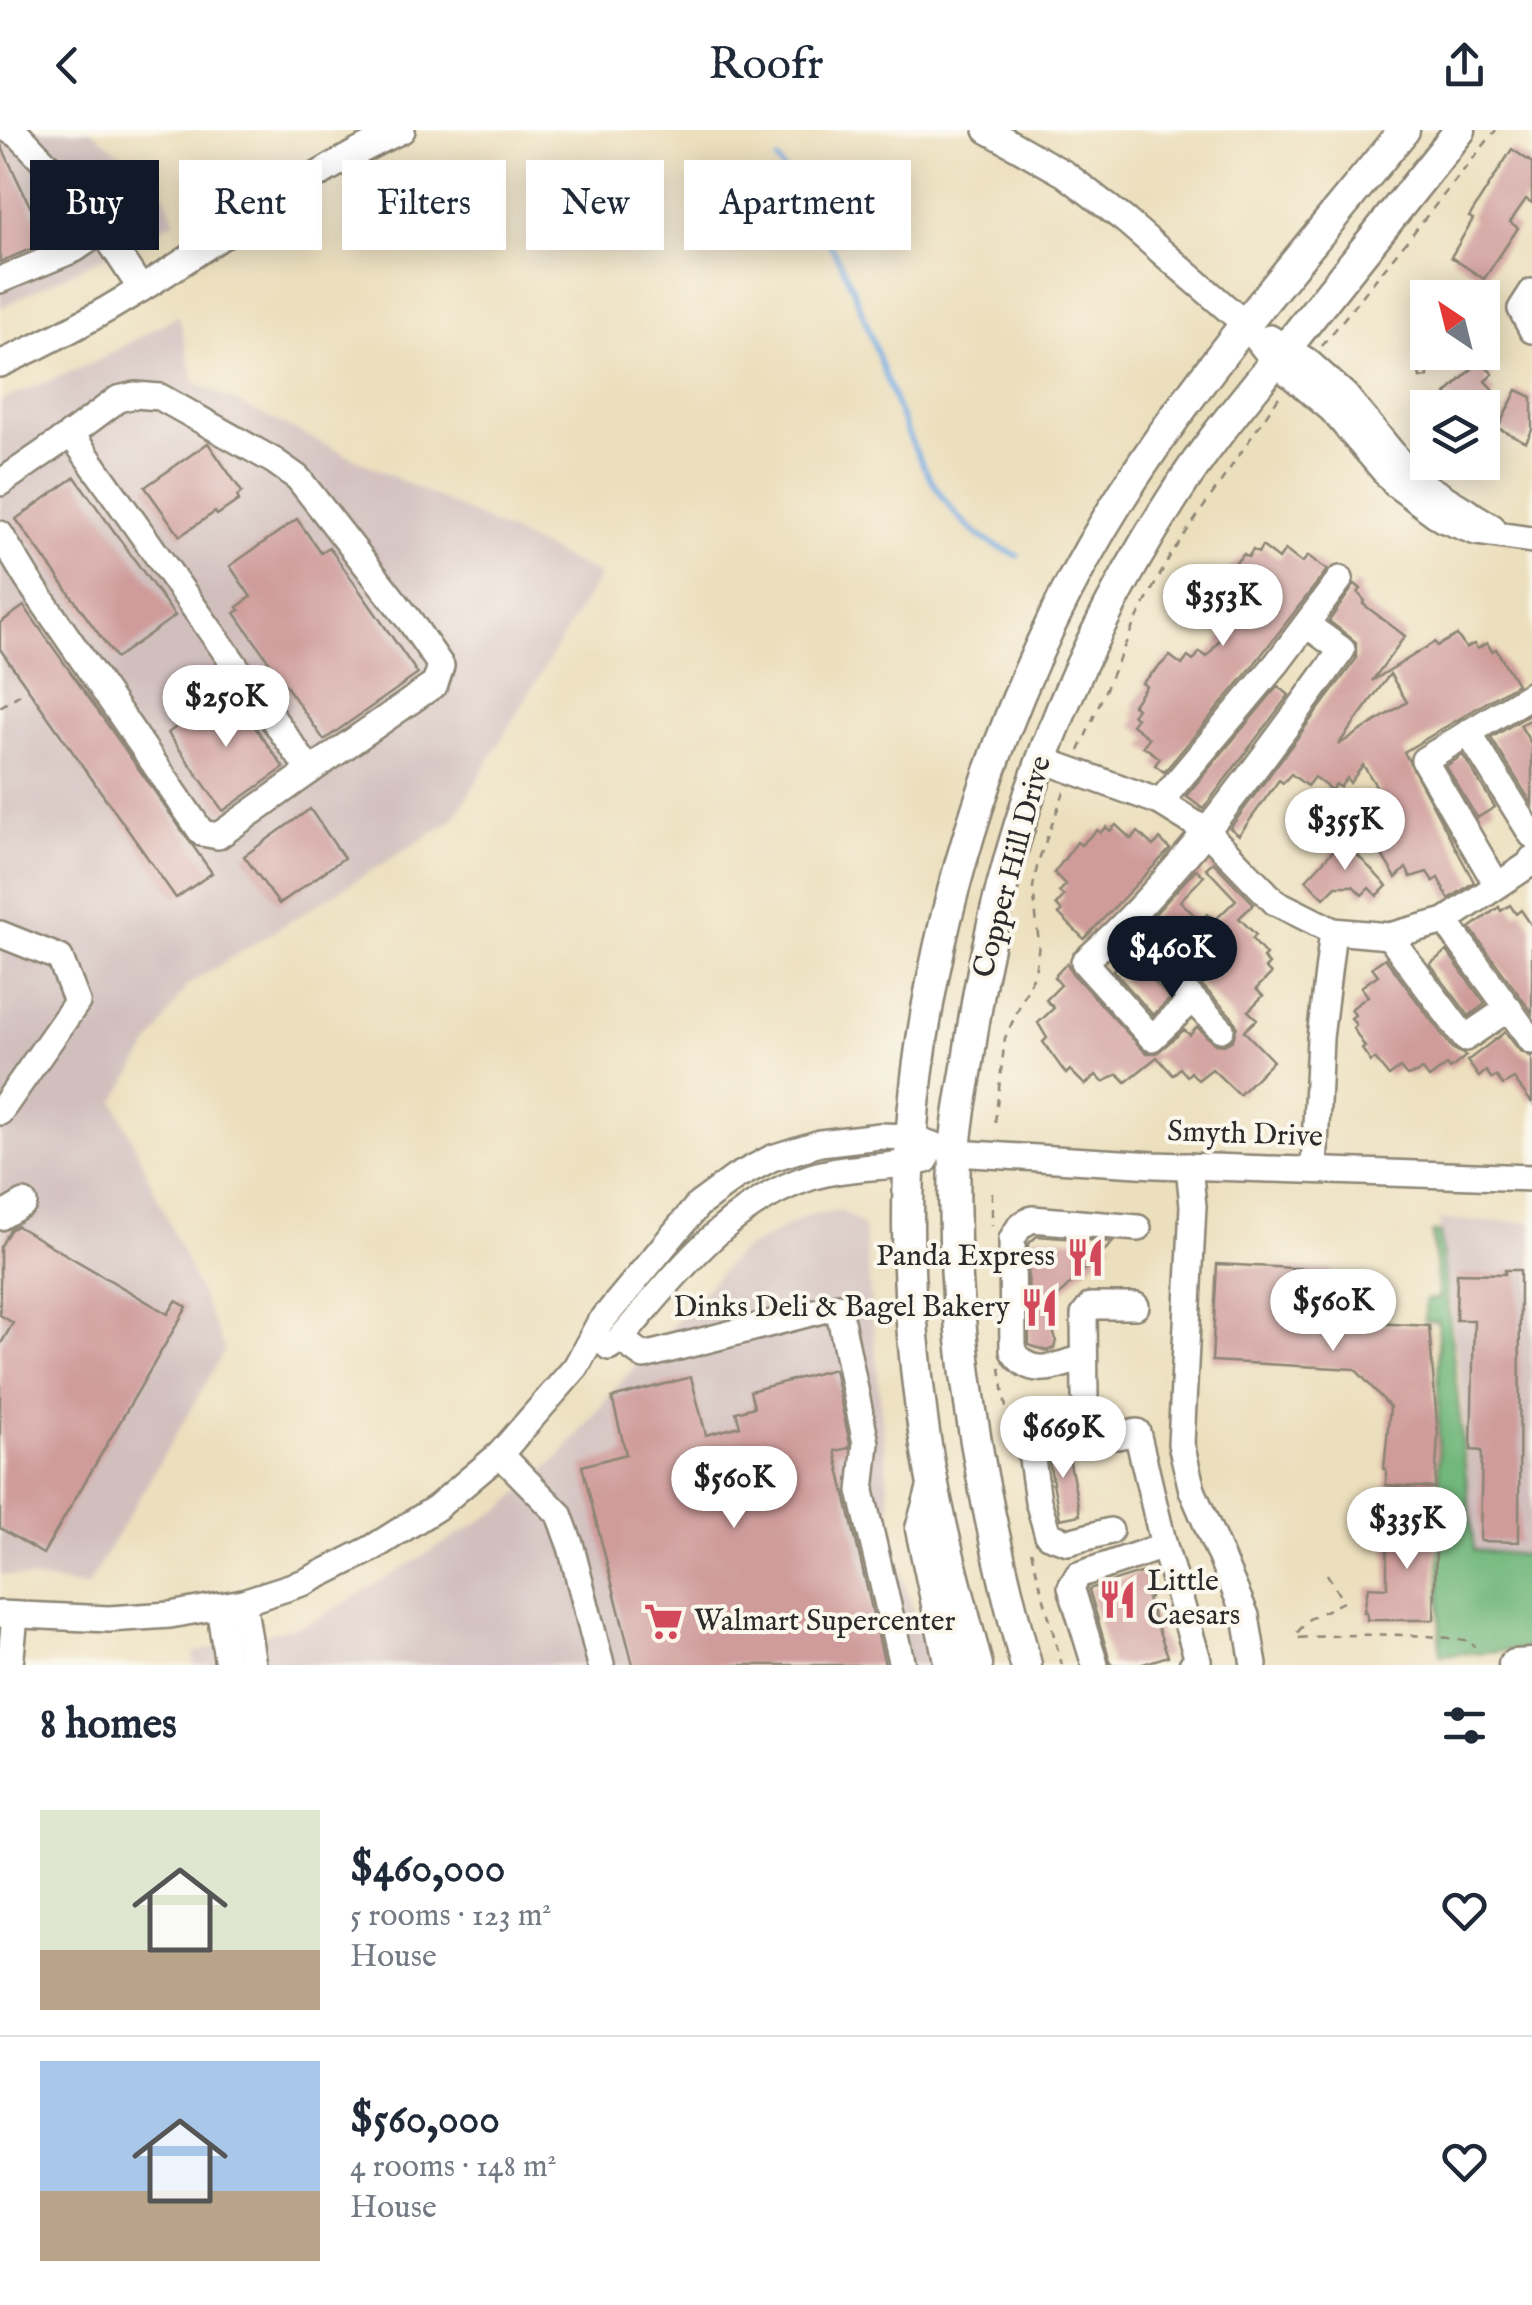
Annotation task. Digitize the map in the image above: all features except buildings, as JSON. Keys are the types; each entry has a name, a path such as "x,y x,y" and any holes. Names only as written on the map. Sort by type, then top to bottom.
{"main road":[{"name":"Copper Hill Drive","path":"977,1665 933,1487 914,1338 910,1151 925,1025 972,826 1008,718 1058,607 1094,541 1168,424 1244,324 1404,130"},
{"name":"Copper Hill Drive","path":"1026,1665 992,1535 970,1408 957,1265 955,1153 975,1012 1014,838 1066,694 1134,562 1216,435 1460,130"},
{"path":"933,1487 920,1529 950,1665"},
{"path":"992,1535 1020,1576 1046,1665"},
{"path":"1514,1665 1532,1664"}],"street":[{"path":"9,130 43,160"},
{"path":"0,364 64,334 141,289 301,184 360,149 402,130"},
{"path":"986,130 1065,174 1126,221 1280,354 1345,394 1422,484 1505,535 1532,540"},
{"path":"0,280 73,250"},
{"path":"116,250 141,289"},
{"path":"1532,292 1521,309 1532,330"},
{"path":"0,483 118,399 160,396 298,478 441,666 436,684 218,836 202,833 0,534"},
{"path":"71,434 310,771"},
{"path":"1160,802 1277,663 1340,580"},
{"path":"1190,1001 1152,1038 1084,962 1124,926 1205,830 1342,650 1307,625"},
{"path":"1277,663 1309,695"},
{"path":"1497,885 1424,760 1532,694"},
{"path":"1468,732 1532,835"},
{"path":"1040,759 1160,802 1205,830 1275,902 1333,931 1389,936 1445,921 1532,863 1532,859"},
{"path":"1445,921 1532,1042"},
{"path":"1124,926 1220,1029"},
{"path":"1314,1170 1320,1038 1333,931"},
{"path":"0,934 60,958 77,1002 0,1112"},
{"path":"1389,936 1465,1038 1508,1008"},
{"path":"10,1665 7,1615 109,1619 170,1616 231,1604 305,1582 371,1549 436,1508 500,1454 576,1367 599,1324 678,1226 736,1177 772,1158 820,1143 880,1136 910,1151"},
{"path":"576,1367 620,1339 705,1240 744,1209 777,1190 814,1176 872,1166 910,1151"},
{"name":"Smyth Drive","path":"910,1151 1532,1178"},
{"path":"1189,1166 1193,1206 1181,1444 1192,1490 1246,1616 1254,1665"},
{"path":"0,1218 24,1204"},
{"path":"1084,1358 1034,1370 1021,1364 1013,1352 1012,1239 1020,1226 1032,1218 1138,1228"},
{"path":"620,1339 644,1356 838,1306 866,1444 861,1491 902,1665"},
{"path":"1084,1394 1084,1315 1090,1306 1136,1306"},
{"path":"1110,1531 1068,1542 1048,1535 1038,1501 1030,1445 1036,1434 1088,1422 1117,1436 1138,1432 1164,1546 1198,1660 1192,1665"},
{"path":"500,1454 559,1514 601,1665"},
{"path":"1095,1665 1071,1587 1078,1575 1164,1546"},
{"path":"228,1665 231,1604"},
{"path":"231,1604 253,1665"}],"path":[{"path":"1320,347 1496,130"},
{"path":"995,1122 1005,1038 1035,973 1038,944 1033,887 1038,862 1098,700 1170,556 1282,394"},
{"path":"0,707 22,693"},
{"path":"1327,1574 1343,1602 1310,1619 1296,1634 1297,1638 1385,1632 1472,1641 1474,1647"}],"shaded area":[{"path":"0,130 91,130 128,160 30,160 30,250 117,250 0,308"},
{"path":"159,186 162,188 175,221 159,229"},
{"path":"179,315 194,382 600,575 453,820 187,985 115,1101 225,1350 87,1587 0,1574 0,401 97,361"},
{"path":"841,1210 864,1227 894,1549 930,1665 194,1665 193,1653 312,1622 503,1508 564,1452 625,1377 738,1253 808,1215"},
{"path":"1439,1220 1532,1222 1532,1556 1474,1550 1461,1384"}],"green space":[{"path":"1440,1232 1474,1550 1532,1556 1532,1649 1440,1655 1438,1322 1425,1321 1426,1299 1439,1299 1432,1233"}],"waterway":[{"path":"832,250 866,323 903,422 934,484 977,534 1018,556"}],"place":[{"name":"Panda Express","path":"1085,1257"},
{"name":"Dinks Deli & Bagel Bakery","path":"1040,1308"},
{"name":"Little Caesars","path":"1117,1599"},
{"name":"Walmart Supercenter","path":"664,1622"}]}
